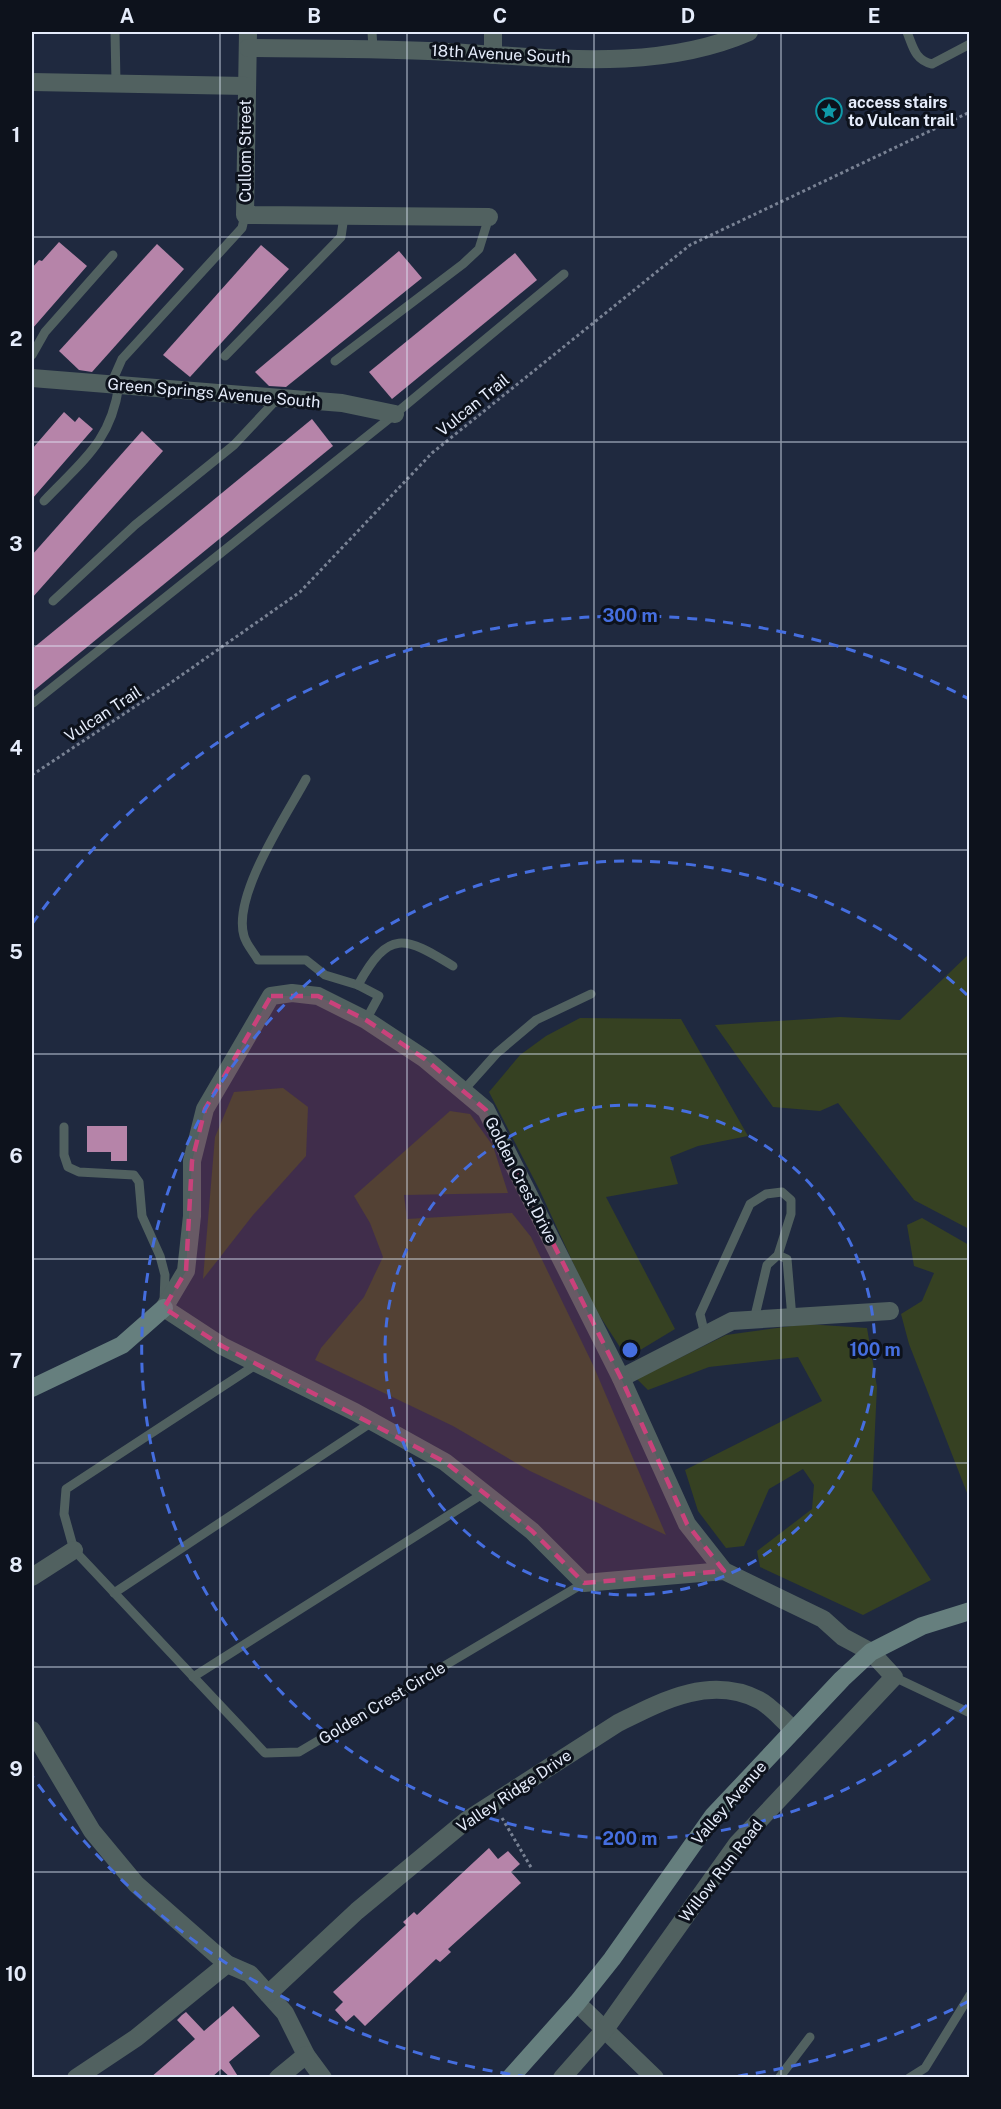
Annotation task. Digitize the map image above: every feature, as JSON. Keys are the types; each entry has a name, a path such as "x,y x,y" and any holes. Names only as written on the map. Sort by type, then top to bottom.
{"main road":[{"path":"32,1388 122,1345 164,1308"},
{"name":"Valley Avenue","path":"510,2078 577,2003 612,1959 713,1816 794,1730 871,1652 922,1626 969,1611"}],"street":[{"path":"493,32 493,55"},
{"name":"18th Avenue South","path":"248,40 373,40 520,58 655,58 749,32"},
{"name":"Cullom Street","path":"245,215 248,40"},
{"path":"32,82 246,86"},
{"path":"245,215 489,218"},
{"name":"Green Springs Avenue South","path":"32,378 342,403 395,414"},
{"name":"Golden Crest Drive","path":"164,1308 186,1271 192,1216 192,1161 205,1110 271,996 292,993 318,996 366,1020 425,1059 486,1110 621,1378 687,1524 724,1571 823,1619 843,1637 871,1652 894,1677"},
{"path":"164,1308 204,1335 373,1422 445,1462 532,1531 584,1583"},
{"path":"621,1378 732,1322 890,1311"},
{"path":"32,1577 74,1550"},
{"name":"Golden Crest Circle","path":"584,1583 724,1571"},
{"name":"Willow Run Road","path":"562,2078 606,2028 737,1844 894,1677"},
{"name":"Valley Ridge Drive","path":"268,1994 357,1911 467,1820 618,1723 660,1702 698,1690 733,1691 760,1700 794,1730"},
{"path":"32,1730 92,1831 136,1884 227,1964 250,1974 285,2013 306,2055 323,2078"},
{"path":"76,2078 136,2038 227,1964"},
{"path":"577,2003 606,2028 655,2078"},
{"path":"278,2078 306,2055"}],"lane":[{"path":"116,32 116,83"},
{"path":"907,32 916,56 932,64 969,44"},
{"path":"44,501 101,441 116,410 115,385 122,359 242,228 245,215"},
{"path":"225,356 341,237 344,216"},
{"path":"335,361 463,264 479,249 489,218"},
{"path":"32,355 45,332 113,255"},
{"path":"33,703 395,414 564,274"},
{"path":"53,602 135,525 234,445 278,398"},
{"path":"306,780 256,873 242,907 244,936 258,960 306,960 325,975 358,985 379,996 366,1020"},
{"path":"358,985 371,960 397,942 408,942 423,947 453,966"},
{"path":"463,1091 497,1053 536,1020 591,994"},
{"path":"63,1127 64,1155 68,1167 79,1172 134,1175 139,1182 141,1216 160,1256 165,1275 164,1308"},
{"path":"705,1335 700,1314 750,1204 766,1194 782,1192 790,1200 791,1214 778,1255 767,1265 754,1320"},
{"path":"778,1255 787,1259 792,1318"},
{"name":"Golden Crest Circle","path":"258,1364 66,1490 64,1514 74,1550 265,1753 299,1752 584,1583"},
{"path":"114,1593 373,1422"},
{"path":"193,1677 484,1493"},
{"path":"894,1677 969,1713"},
{"path":"909,2078 925,2067 969,1995"},
{"path":"779,2078 810,2037"}],"path":[{"name":"Vulcan Trail","path":"32,775 170,684 300,592 432,453 690,245 969,112"},
{"path":"494,1803 532,1869"}],"highlighted area":[{"path":"271,996 318,996 366,1020 425,1059 486,1110 621,1378 687,1524 724,1571 584,1583 532,1531 445,1462 222,1346 164,1308 186,1271 192,1161 205,1109"}],"green space":[{"path":"969,954 969,1229 914,1200 838,1103 820,1111 773,1107 715,1025 840,1017 900,1020"},
{"path":"580,1018 681,1019 748,1136 698,1146 670,1157 678,1184 606,1197 675,1329 627,1358 592,1304 540,1191 489,1092 520,1055 546,1036"},
{"path":"283,1088 308,1107 306,1156 253,1215 203,1279 215,1137 234,1092"},
{"path":"450,1111 470,1114 493,1146 508,1193 404,1195 407,1219 512,1213 531,1237 593,1365 666,1535 530,1471 453,1426 315,1360 321,1348 364,1297 383,1257 370,1223 354,1196"},
{"path":"922,1218 969,1245 969,1498 909,1344 901,1314 922,1301 934,1273 914,1266 907,1225"},
{"path":"806,1324 867,1328 877,1387 872,1490 931,1580 863,1615 760,1567 757,1551 812,1509 814,1485 803,1469 769,1489 744,1546 726,1548 698,1511 685,1470 822,1401 798,1357 709,1367 648,1390 637,1379 726,1335"}],"building":[{"path":"59,242 87,266 32,329 32,268 39,260 42,261"},
{"path":"157,244 184,269 92,372 79,370 59,351"},
{"path":"261,245 289,269 190,377 163,355"},
{"path":"399,251 422,278 286,387 269,386 255,372"},
{"path":"515,253 537,280 392,399 369,372"},
{"path":"64,412 75,422 79,417 93,429 32,499 32,449"},
{"path":"312,419 333,446 32,692 32,649"},
{"path":"142,431 163,451 32,598 32,555"},
{"path":"87,1126 127,1126 127,1161 111,1161 111,1152 87,1152"},
{"path":"489,1848 498,1859 508,1851 520,1864 511,1872 521,1883 448,1949 451,1952 440,1962 436,1959 365,2026 354,2015 346,2022 335,2010 343,2002 333,1992 406,1925 403,1922 414,1912 417,1915"},
{"path":"233,2006 260,2036 229,2062 239,2078 231,2078 221,2069 211,2078 150,2078 195,2039 177,2020 182,2015 186,2012 204,2031"}],"place":[{"name":"access stairs to Vulcan trail","path":"829,111"}]}
